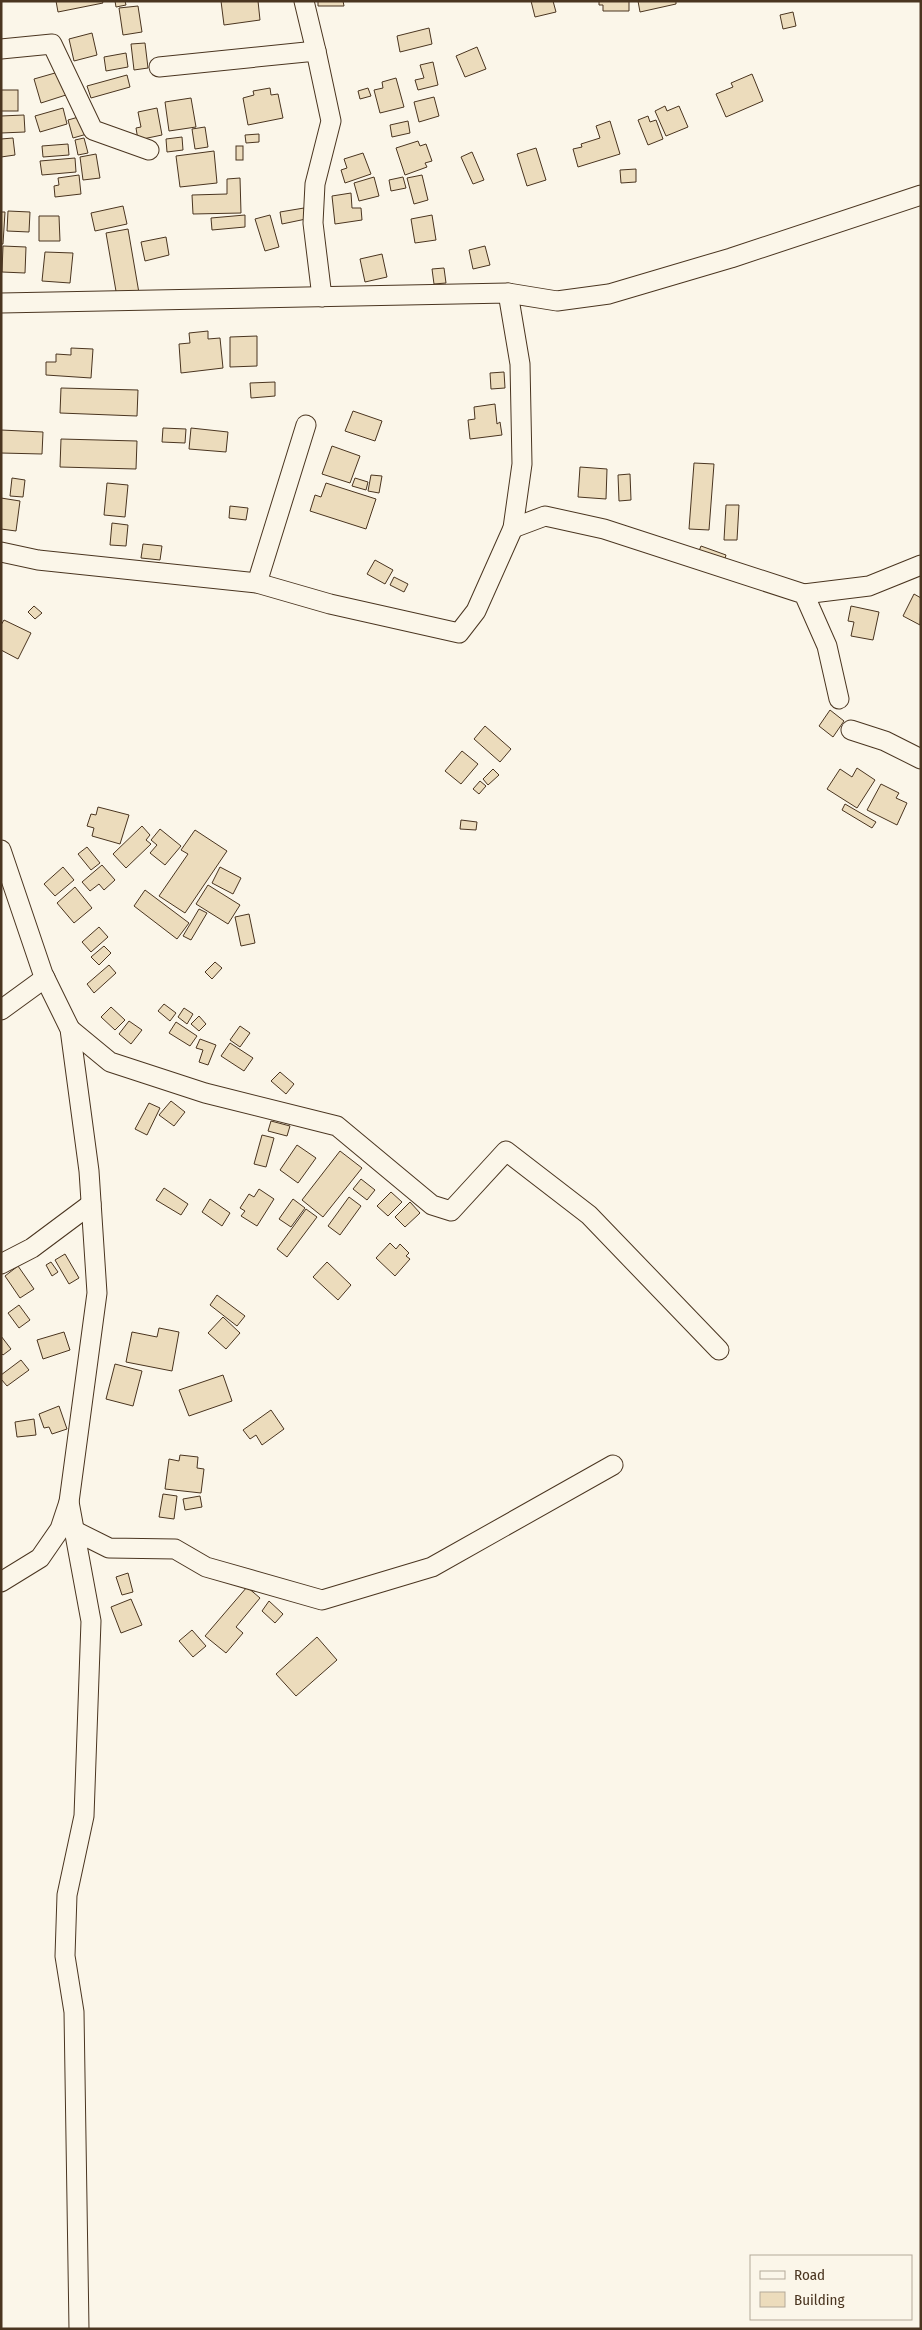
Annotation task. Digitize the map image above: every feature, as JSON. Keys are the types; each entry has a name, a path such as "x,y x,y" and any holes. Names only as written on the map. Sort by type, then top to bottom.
{"street":[{"path":"304,1 331,121 315,184 313,223 322,297"},
{"path":"1,49 52,44 93,130 149,150"},
{"path":"159,67 316,51"},
{"path":"1,303 508,292 557,301 609,294 731,258 921,194"},
{"path":"1,552 38,560 257,583 330,604 459,633 476,611 513,528 522,464 520,364 508,292"},
{"path":"257,583 306,425"},
{"path":"513,528 545,516 604,529 804,594 869,586 921,565"},
{"path":"804,594 827,646 839,699"},
{"path":"851,730 885,740 921,759"},
{"path":"1,850 45,978 70,1029 89,1171 97,1293 69,1502 60,1529 40,1558 1,1582"},
{"path":"1,1010 45,978"},
{"path":"70,1029 110,1062 118,1066 205,1094 337,1126 432,1205 450,1211 506,1151 589,1215 719,1350"},
{"path":"1,1264 32,1248 91,1204"},
{"path":"73,1530 109,1548 175,1549 206,1568 322,1600 432,1567 613,1465"},
{"path":"69,1502 91,1621 84,1816 68,1895 65,1956 74,2012 78,2329"}],"building":[{"path":"56,1 102,1 103,3 58,12"},
{"path":"115,1 125,1 126,5 116,7"},
{"path":"221,1 258,1 260,20 224,25"},
{"path":"318,1 343,1 344,6 318,6"},
{"path":"531,1 553,1 556,12 535,17"},
{"path":"599,1 629,1 629,11 603,11 603,5 599,5"},
{"path":"638,1 676,1 676,4 640,12"},
{"path":"138,6 142,32 123,35 119,8"},
{"path":"793,12 796,26 783,29 780,15"},
{"path":"429,28 432,44 400,52 397,36"},
{"path":"92,33 97,55 74,61 69,39"},
{"path":"145,43 148,68 134,70 131,44"},
{"path":"477,47 486,69 465,77 456,56"},
{"path":"126,53 128,67 106,71 104,57"},
{"path":"433,62 438,85 418,90 415,80 424,78 420,65"},
{"path":"62,71 69,94 41,103 34,79"},
{"path":"752,74 763,101 726,117 716,94 733,87 731,83"},
{"path":"127,75 130,87 91,98 87,86"},
{"path":"396,78 404,107 380,113 374,90 383,88 382,82"},
{"path":"270,88 271,95 278,94 283,118 248,125 243,98 254,95 253,91"},
{"path":"368,88 371,96 360,99 358,91"},
{"path":"1,90 18,90 18,111 1,111"},
{"path":"434,97 439,116 419,122 414,102"},
{"path":"191,98 196,127 169,131 165,102"},
{"path":"665,106 667,111 679,106 688,127 666,136 655,111"},
{"path":"63,108 67,124 40,132 35,116"},
{"path":"157,108 162,135 138,140 136,128 141,127 138,112"},
{"path":"24,115 25,132 1,133 1,116"},
{"path":"82,116 87,134 73,138 68,120"},
{"path":"648,116 650,122 656,120 663,139 648,145 638,120"},
{"path":"408,121 410,133 392,137 390,125"},
{"path":"610,121 620,154 578,167 573,149 582,147 581,144 600,138 596,126"},
{"path":"205,127 208,147 195,149 192,129"},
{"path":"259,134 259,142 246,143 245,135"},
{"path":"182,137 183,150 167,152 166,139"},
{"path":"13,138 15,155 1,157 1,139"},
{"path":"84,138 88,153 78,155 75,140"},
{"path":"418,141 420,146 426,144 432,161 425,163 427,167 405,175 396,148"},
{"path":"68,144 69,155 43,157 42,146"},
{"path":"236,146 243,146 243,160 236,160"},
{"path":"536,148 546,180 527,186 517,154"},
{"path":"214,151 217,183 180,187 176,156"},
{"path":"472,152 484,180 473,184 461,157"},
{"path":"363,153 371,174 345,183 341,170 347,168 344,159"},
{"path":"96,154 100,178 83,180 80,157"},
{"path":"75,158 76,172 42,175 40,161"},
{"path":"636,169 636,182 621,183 620,170"},
{"path":"79,175 81,194 55,197 54,186 59,185 58,178"},
{"path":"422,175 428,200 414,204 407,178"},
{"path":"374,177 379,196 359,201 354,183"},
{"path":"403,177 406,188 391,191 389,180"},
{"path":"240,178 241,213 193,214 192,195 227,194 227,179"},
{"path":"351,193 352,208 361,208 362,220 335,224 332,196"},
{"path":"123,206 127,224 95,231 91,213"},
{"path":"304,208 306,219 282,224 280,212"},
{"path":"8,211 30,212 29,232 7,231"},
{"path":"1,212 5,212 3,244 1,244"},
{"path":"245,215 245,227 212,230 211,218"},
{"path":"270,215 279,247 265,251 255,219"},
{"path":"432,215 436,240 415,243 411,219"},
{"path":"39,216 59,216 60,241 39,241"},
{"path":"128,229 139,293 117,297 106,233"},
{"path":"166,237 169,255 145,261 141,242"},
{"path":"3,246 26,247 25,273 2,272"},
{"path":"485,246 490,265 473,269 469,250"},
{"path":"45,252 73,253 70,283 42,281"},
{"path":"382,254 387,277 365,282 360,259"},
{"path":"444,268 446,283 434,284 432,269"},
{"path":"208,331 208,339 220,338 223,368 181,373 179,344 190,343 189,333"},
{"path":"257,336 257,366 230,367 230,337"},
{"path":"71,348 93,349 91,378 46,375 46,362 56,362 56,354 71,355"},
{"path":"504,372 505,388 491,389 490,373"},
{"path":"275,382 275,396 251,398 250,383"},
{"path":"61,388 138,390 137,416 60,413"},
{"path":"495,404 497,424 500,422 502,435 470,439 468,420 475,419 474,407"},
{"path":"353,411 382,421 375,441 345,431"},
{"path":"163,428 186,429 185,443 162,442"},
{"path":"191,428 228,432 226,452 189,449"},
{"path":"1,430 43,432 42,454 1,453"},
{"path":"61,439 137,441 136,469 60,467"},
{"path":"332,446 360,456 350,483 322,474"},
{"path":"694,463 714,464 709,530 689,529"},
{"path":"580,467 607,469 606,499 578,497"},
{"path":"630,474 631,500 619,501 618,475"},
{"path":"371,475 382,476 379,493 368,491"},
{"path":"12,478 25,480 23,497 10,496"},
{"path":"355,478 368,482 366,490 352,486"},
{"path":"107,483 128,485 125,517 104,515"},
{"path":"326,483 376,499 366,529 310,511 315,495 321,497"},
{"path":"1,498 20,501 16,531 1,529"},
{"path":"726,505 739,505 737,540 724,540"},
{"path":"230,506 248,508 246,520 229,518"},
{"path":"112,523 128,525 126,546 110,545"},
{"path":"143,544 162,546 160,560 141,558"},
{"path":"701,546 726,555 723,565 697,556"},
{"path":"375,560 393,570 385,584 367,574"},
{"path":"394,577 408,584 404,592 390,585"},
{"path":"914,594 921,598 920,625 903,616"},
{"path":"34,606 42,613 35,619 28,612"},
{"path":"851,606 879,612 873,640 851,636 854,622 848,621"},
{"path":"4,620 31,633 18,659 1,650 1,625"},
{"path":"830,710 844,721 833,737 819,726"},
{"path":"485,726 511,749 500,762 474,739"},
{"path":"462,751 478,764 461,784 445,771"},
{"path":"857,768 875,780 857,808 827,789 840,769 852,777"},
{"path":"493,769 499,775 488,785 483,779"},
{"path":"480,781 486,786 479,794 473,789"},
{"path":"881,784 899,793 896,798 907,803 897,825 867,810"},
{"path":"845,804 876,822 872,828 842,810"},
{"path":"98,807 129,815 120,844 92,836 94,828 87,826 91,814 96,815"},
{"path":"461,820 477,822 476,830 460,829"},
{"path":"142,826 150,835 146,840 151,844 126,868 113,854"},
{"path":"160,829 181,846 165,865 150,853 157,845 151,840"},
{"path":"195,830 227,851 185,913 159,896 188,854 181,850"},
{"path":"87,847 100,863 91,870 78,854"},
{"path":"102,865 115,880 104,890 99,884 90,891 82,882"},
{"path":"63,867 74,880 55,896 44,884"},
{"path":"220,867 241,878 233,894 212,883"},
{"path":"208,885 240,905 228,924 196,904"},
{"path":"75,887 92,908 74,923 57,903"},
{"path":"145,890 189,923 177,939 134,906"},
{"path":"199,909 207,913 191,940 183,936"},
{"path":"249,914 255,943 241,946 235,917"},
{"path":"99,927 108,937 91,952 82,942"},
{"path":"104,946 111,953 99,965 91,957"},
{"path":"215,962 222,968 212,979 205,972"},
{"path":"109,965 116,973 94,993 87,984"},
{"path":"164,1004 176,1013 170,1021 158,1011"},
{"path":"111,1007 125,1020 115,1030 101,1017"},
{"path":"184,1008 193,1014 187,1024 178,1017"},
{"path":"199,1016 206,1024 199,1031 191,1024"},
{"path":"129,1021 142,1030 131,1044 119,1034"},
{"path":"176,1022 197,1036 190,1046 169,1033"},
{"path":"240,1026 250,1033 240,1047 230,1040"},
{"path":"200,1039 216,1045 208,1065 199,1062 203,1050 196,1048"},
{"path":"230,1043 253,1058 244,1071 221,1056"},
{"path":"280,1072 294,1084 286,1094 271,1081"},
{"path":"171,1101 185,1112 174,1126 159,1115"},
{"path":"149,1103 160,1108 147,1135 135,1129"},
{"path":"271,1121 290,1126 287,1136 268,1131"},
{"path":"262,1135 274,1138 266,1167 254,1164"},
{"path":"297,1145 316,1158 298,1183 280,1170"},
{"path":"340,1151 362,1168 323,1217 302,1200"},
{"path":"361,1179 375,1190 367,1200 353,1189"},
{"path":"164,1188 188,1204 181,1215 156,1200"},
{"path":"259,1189 274,1199 257,1226 241,1216 245,1211 240,1208 249,1194 254,1197"},
{"path":"391,1192 402,1202 388,1216 377,1206"},
{"path":"349,1197 361,1206 340,1235 328,1226"},
{"path":"210,1199 230,1213 222,1226 202,1212"},
{"path":"293,1199 305,1208 291,1227 279,1219"},
{"path":"410,1202 420,1213 405,1227 395,1217"},
{"path":"306,1209 317,1217 287,1257 277,1249"},
{"path":"390,1243 396,1249 400,1244 409,1253 406,1256 410,1259 395,1276 376,1258"},
{"path":"65,1254 79,1278 69,1284 55,1260"},
{"path":"51,1262 58,1272 52,1276 46,1265"},
{"path":"327,1262 351,1285 338,1300 313,1277"},
{"path":"18,1266 34,1289 20,1298 5,1276"},
{"path":"217,1295 245,1316 237,1326 210,1305"},
{"path":"19,1305 30,1320 19,1328 8,1313"},
{"path":"223,1317 240,1333 226,1349 208,1333"},
{"path":"159,1328 179,1332 172,1371 126,1362 132,1332 157,1337"},
{"path":"64,1332 70,1350 43,1359 37,1340"},
{"path":"1,1336 11,1349 3,1355 1,1353"},
{"path":"21,1360 29,1370 7,1386 1,1379 1,1375"},
{"path":"115,1364 142,1371 133,1406 106,1399"},
{"path":"223,1375 232,1401 189,1416 179,1390"},
{"path":"59,1406 67,1429 52,1434 49,1427 44,1428 39,1414"},
{"path":"271,1410 284,1429 262,1445 256,1435 250,1439 243,1430"},
{"path":"34,1419 36,1435 17,1437 15,1422"},
{"path":"180,1455 198,1457 197,1468 204,1469 201,1493 165,1489 169,1459 179,1461"},
{"path":"163,1494 177,1496 174,1519 159,1517"},
{"path":"200,1496 202,1507 185,1510 183,1499"},
{"path":"128,1573 133,1592 122,1595 116,1577"},
{"path":"247,1587 260,1598 236,1627 243,1633 226,1653 205,1636"},
{"path":"131,1599 142,1625 121,1633 111,1607"},
{"path":"269,1601 283,1614 275,1623 262,1611"},
{"path":"192,1630 206,1646 193,1657 179,1641"},
{"path":"317,1637 337,1660 296,1696 276,1674"}]}
